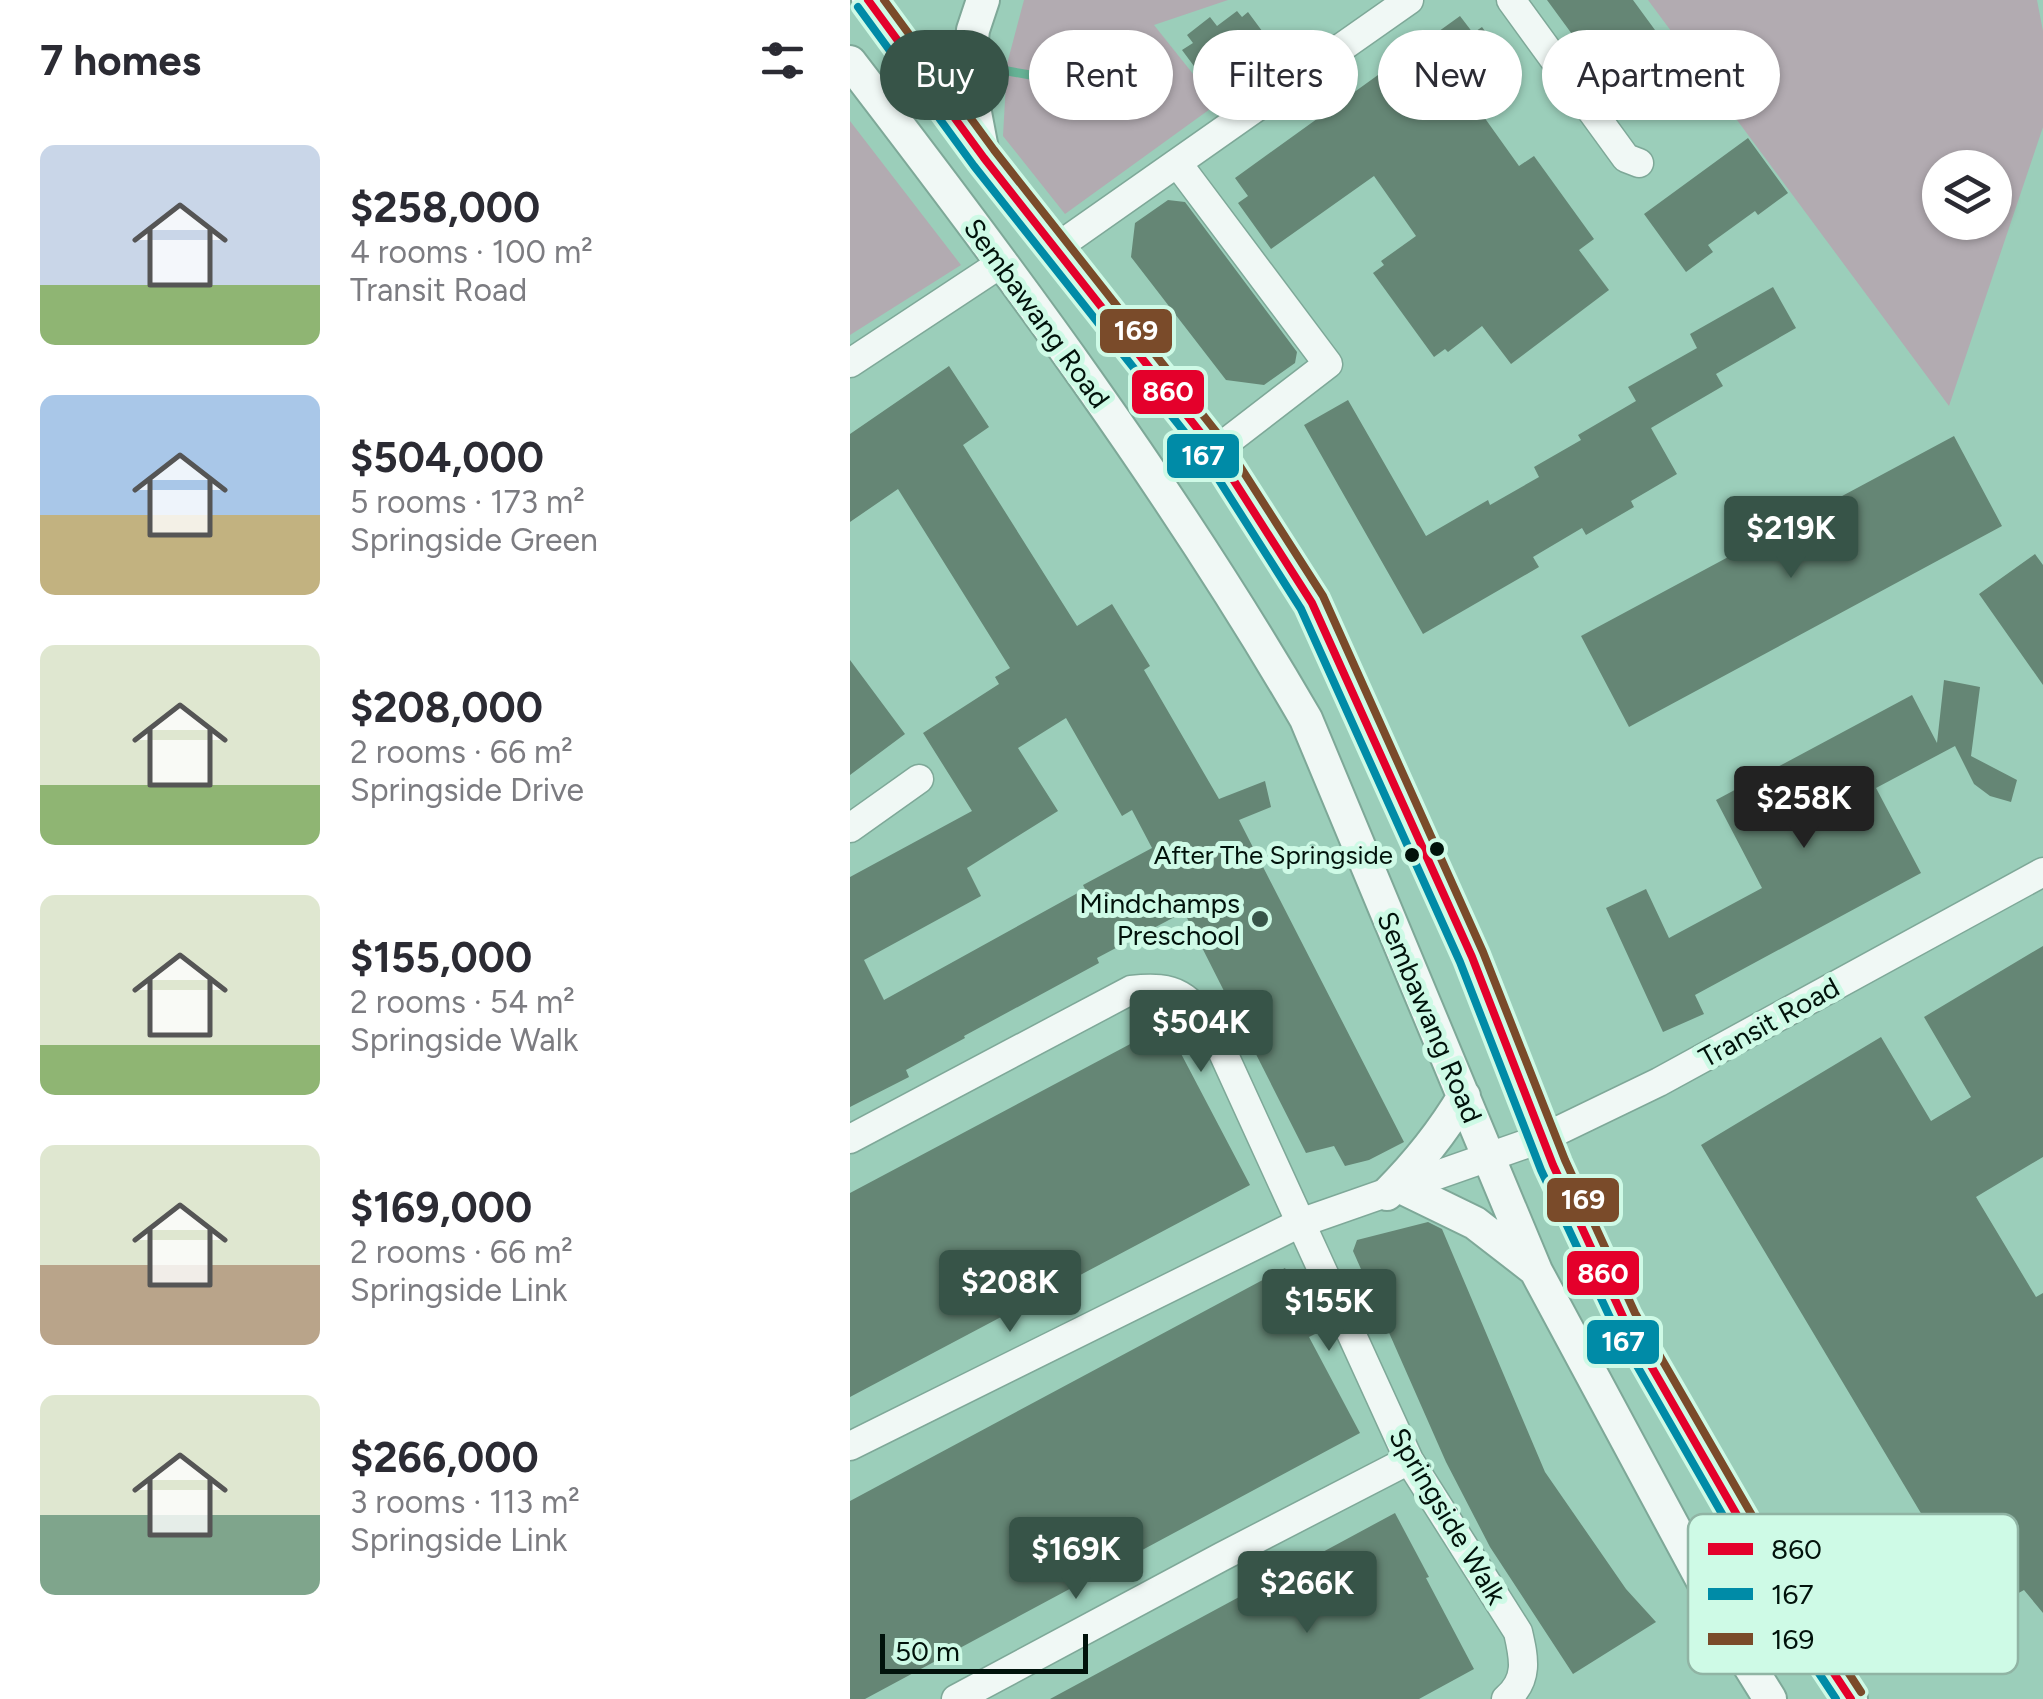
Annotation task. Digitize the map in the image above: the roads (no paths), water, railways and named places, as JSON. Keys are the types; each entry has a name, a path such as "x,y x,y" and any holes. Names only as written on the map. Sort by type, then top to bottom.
{"main road":[{"path":"982,0 972,30 968,76 984,158"},
{"name":"Sembawang Road","path":"868,7 1215,450 1312,603 1472,958 1542,1138 1624,1319 1736,1514"},
{"name":"Sembawang Road","path":"850,62 1003,262 1164,490 1306,719 1536,1271 1688,1554"},
{"path":"1464,1096 1446,1126 1395,1191 1474,1223 1536,1271"},
{"name":"Sembawang Road","path":"1754,1674 1770,1699"},
{"name":"Sembawang Road","path":"1834,1674 1851,1699"}],"street":[{"path":"1056,248 1410,0"},
{"path":"1511,0 1626,158 1639,163"},
{"path":"1178,164 1328,364 1215,450"},
{"path":"850,363 1003,262"},
{"path":"850,828 919,779"},
{"name":"Transit Road","path":"850,1446 1300,1223 1542,1138 1659,1082 2043,872"},
{"name":"Springside Walk","path":"850,1139 1130,990 1158,988 1179,994 1199,1011 1214,1033 1410,1460 1518,1632 1523,1676 1506,1699"},
{"path":"956,1699 1410,1460"}],"waterway":[{"path":"1009,71 1029,75"}],"place":[{"name":"After The Springside","path":"1412,855"},
{"name":"Mindchamps Preschool","path":"1260,919"}]}
